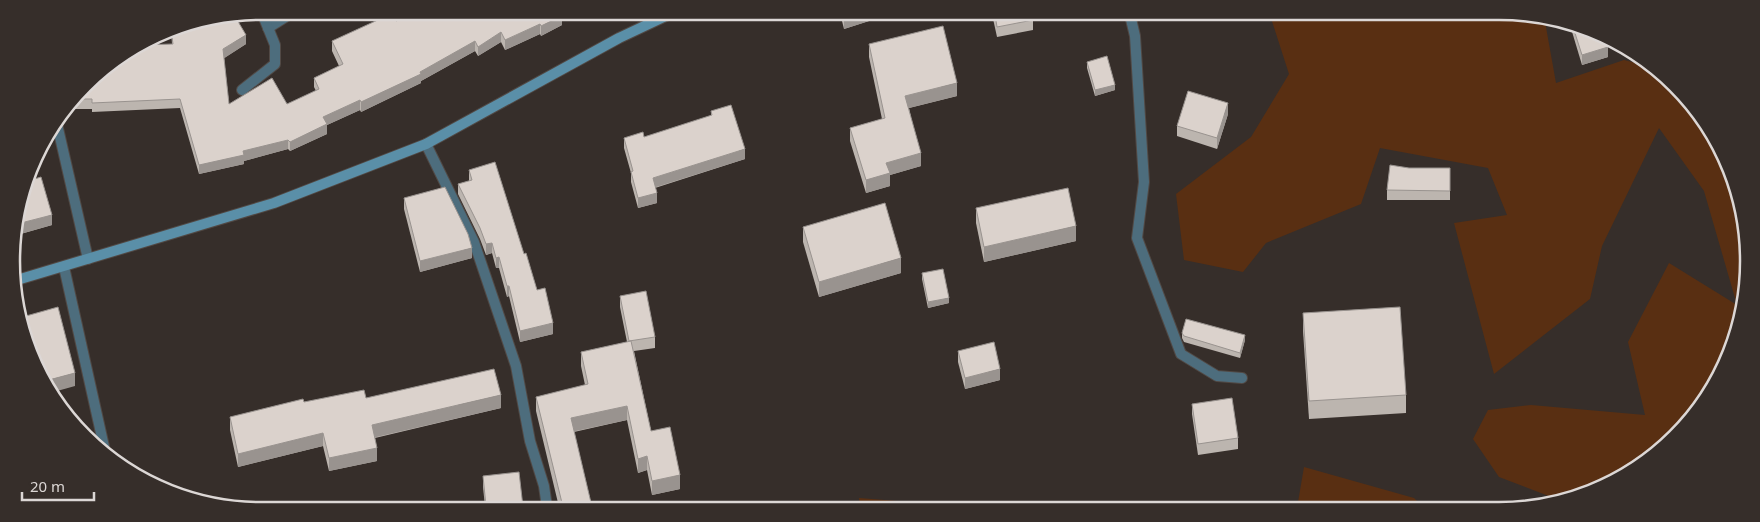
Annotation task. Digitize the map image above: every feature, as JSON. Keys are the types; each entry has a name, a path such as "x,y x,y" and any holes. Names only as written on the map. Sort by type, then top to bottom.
{"main road":[{"path":"21,279 274,203 426,144 619,38 657,20"}],"street":[{"path":"242,90 275,64 275,45 265,20"},
{"path":"268,28 281,20"},
{"path":"1131,20 1135,36 1144,182 1137,238 1181,354 1216,376 1242,378"},
{"path":"59,131 88,259"},
{"path":"426,144 474,242 513,357 530,441 544,486 546,502"},
{"path":"64,266 102,442"}],"shaded area":[{"path":"1272,20 1499,20 1546,25 1556,83 1624,60 1636,63 1658,80 1690,114 1708,141 1722,169 1732,199 1738,230 1740,261 1736,302 1704,191 1659,128 1602,246 1590,299 1494,374 1454,223 1507,215 1488,168 1380,148 1361,204 1266,243 1243,272 1184,260 1176,194 1251,137 1289,74"},
{"path":"1669,263 1736,304 1732,323 1722,353 1708,382 1690,408 1646,452 1620,470 1591,484 1549,496 1499,477 1473,439 1488,410 1531,405 1645,415 1628,342"},
{"path":"1304,467 1414,498 1418,502 1298,502"},
{"path":"859,498 910,502 859,502"}],"building":[{"path":"378,20 554,20 505,40 501,32 478,47 475,41 420,72 421,74 361,102 360,100 323,117 327,124 290,142 288,140 243,151 244,155 199,165 180,99 92,103 92,99 83,99 114,70 140,52 155,45 173,44 172,37 199,28 238,21 246,35 223,49 229,104 272,78 287,104 319,89 314,78 343,64 332,41"},
{"path":"996,20 1033,20 997,27"},
{"path":"943,26 957,83 905,96 921,153 886,163 890,173 866,180 850,128 885,118 869,44"},
{"path":"1575,33 1608,46 1608,47 1582,55"},
{"path":"1107,56 1115,85 1095,90 1087,62"},
{"path":"1188,91 1228,103 1217,138 1177,126"},
{"path":"731,105 745,149 653,178 657,193 638,198 624,138 643,132 644,137 712,115 711,111"},
{"path":"495,162 537,290 545,288 553,323 520,331 509,286 507,286 499,257 496,258 492,243 486,244 458,184 472,180 469,170"},
{"path":"1390,165 1409,168 1450,168 1450,191 1387,190"},
{"path":"41,177 52,215 23,222 28,199 35,179"},
{"path":"445,187 468,234 472,248 420,261 404,198"},
{"path":"1068,188 1076,226 984,247 976,208"},
{"path":"885,203 901,258 819,282 803,227"},
{"path":"943,269 949,298 928,302 922,273"},
{"path":"646,291 655,337 629,341 620,296"},
{"path":"58,307 75,373 51,379 38,353 27,316"},
{"path":"1400,307 1406,395 1309,401 1303,313"},
{"path":"1186,319 1245,335 1240,353 1184,336 1182,333"},
{"path":"631,341 651,431 670,427 680,475 652,481 647,456 638,459 627,406 571,418 591,502 562,502 536,397 588,384 581,352"},
{"path":"994,342 1000,369 965,378 958,351"},
{"path":"494,369 501,395 372,425 377,448 329,458 323,433 238,454 230,417 303,399 304,402 364,390 366,398"},
{"path":"1232,398 1238,438 1198,444 1192,404"},
{"path":"519,472 522,502 486,502 483,476"}]}
